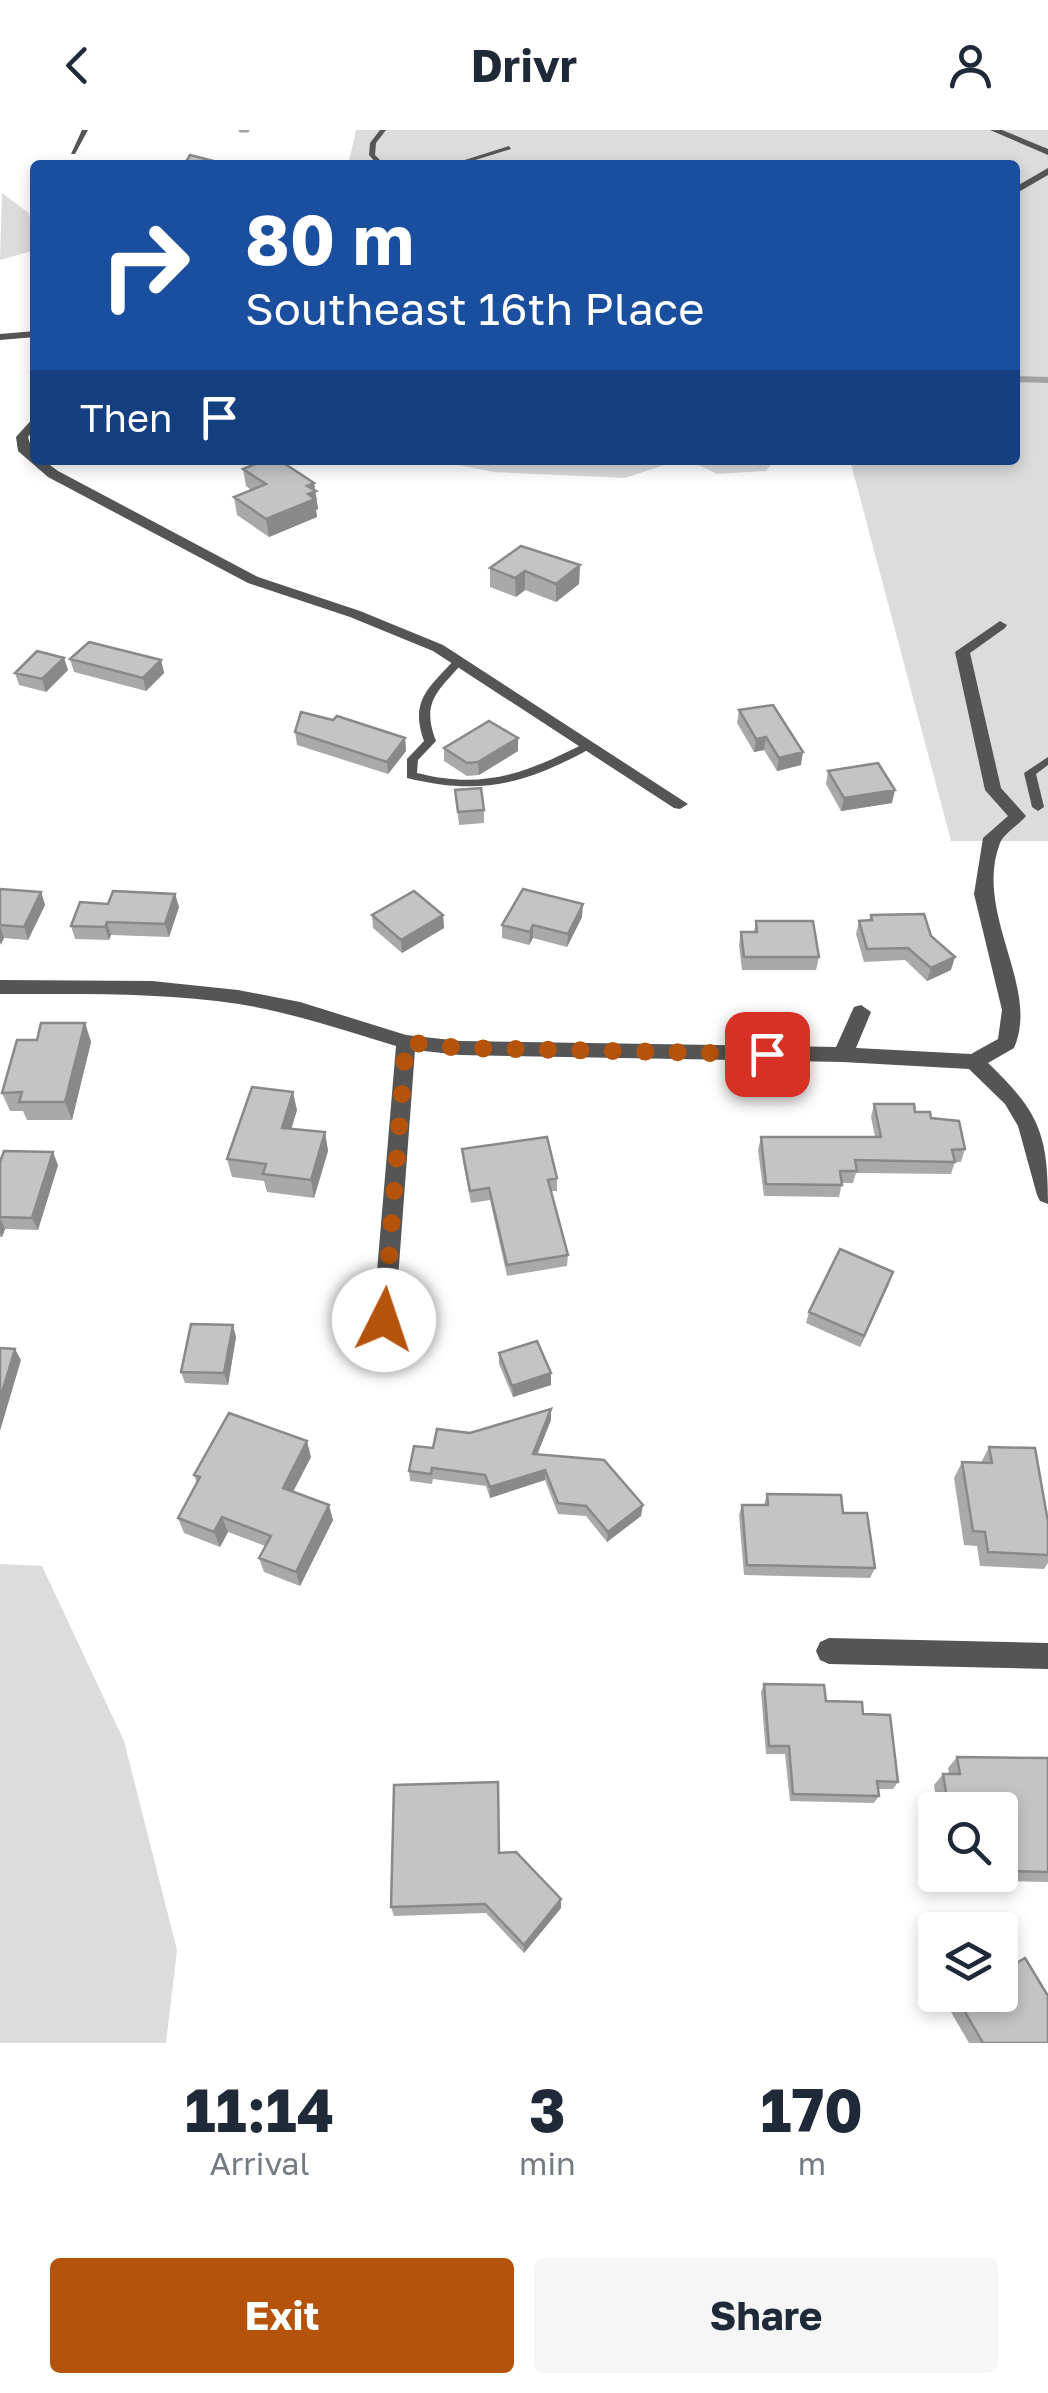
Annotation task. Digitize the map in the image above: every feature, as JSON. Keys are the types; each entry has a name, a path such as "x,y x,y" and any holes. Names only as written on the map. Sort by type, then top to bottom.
{"street":[{"path":"994,130 1048,152"},
{"path":"1020,188 1048,171"},
{"path":"0,338 30,335"},
{"path":"30,427 22,437 24,451 30,456"},
{"path":"42,465 253,580 403,632 460,661 680,804"},
{"path":"0,987 152,988 238,997 300,1009 406,1042 460,1048 974,1062 1007,1043 1012,1010 983,894 992,838 1018,816 993,790 962,652 1000,625"},
{"path":"843,1056 860,1012"},
{"path":"384,1320 406,1042"},
{"path":"974,1062 1012,1099 1028,1124 1048,1195"},
{"path":"830,1651 1048,1656"}],"lane":[{"path":"73,153 85,130"},
{"path":"377,160 372,155 373,143 382,130"},
{"path":"469,160 509,148"},
{"path":"460,661 425,700 420,720 430,741 414,759 411,775 442,784 493,784 537,772 589,744"},
{"path":"1018,816 1043,807 1030,773 1048,760"}],"shaded area":[{"path":"356,130 1048,130 1048,841 951,841 851,465 1020,465 1020,160 349,160"},
{"path":"2,193 29,213 30,251 0,260"},
{"path":"459,465 664,465 625,478 494,472"},
{"path":"698,465 771,465 766,471 717,474"},
{"path":"0,1564 42,1566 124,1741 177,1950 166,2043 0,2043"}],"building":[{"path":"253,465 287,465 314,483 307,486 316,491 308,494 315,499 266,519 234,497 266,484 243,469"},
{"path":"521,546 580,565 556,584 525,571 515,578 490,568"},
{"path":"89,642 161,660 143,678 70,659"},
{"path":"37,651 64,658 42,679 15,673"},
{"path":"773,705 803,752 779,758 766,737 756,739 739,710"},
{"path":"301,712 333,720 337,716 405,738 387,762 295,732"},
{"path":"489,721 518,738 478,762 467,763 444,748"},
{"path":"878,763 895,790 844,798 828,771"},
{"path":"481,788 484,810 458,812 455,790"},
{"path":"0,889 41,892 24,927 0,925"},
{"path":"523,889 583,904 568,934 533,925 530,932 502,925"},
{"path":"113,891 175,894 165,924 107,922 105,927 71,926 80,902 108,904"},
{"path":"414,891 443,915 401,940 372,915"},
{"path":"924,914 931,936 955,957 931,968 908,948 867,949 859,921 872,920 871,915"},
{"path":"756,921 813,921 819,957 744,957 741,932 757,932"},
{"path":"41,1023 85,1023 65,1102 19,1102 22,1092 2,1093 17,1040 37,1040"},
{"path":"252,1087 293,1092 282,1128 325,1132 311,1180 263,1174 266,1164 227,1159"},
{"path":"874,1104 914,1104 915,1112 930,1112 931,1118 959,1121 965,1149 952,1150 955,1162 855,1160 857,1171 840,1171 842,1185 766,1184 761,1137 881,1137"},
{"path":"547,1137 557,1178 548,1180 568,1255 507,1265 489,1188 470,1191 462,1149"},
{"path":"4,1151 53,1152 32,1218 0,1217 0,1162"},
{"path":"840,1249 893,1272 864,1336 809,1312"},
{"path":"191,1324 233,1325 224,1373 181,1372"},
{"path":"537,1341 551,1373 512,1386 499,1353"},
{"path":"0,1348 15,1349 0,1399"},
{"path":"551,1409 533,1454 604,1460 643,1505 608,1532 586,1506 558,1503 545,1470 490,1487 485,1475 432,1468 431,1474 409,1471 414,1446 433,1448 437,1429 470,1433"},
{"path":"229,1413 307,1441 283,1488 329,1505 296,1572 259,1558 271,1536 222,1517 214,1532 178,1518 200,1477 194,1475"},
{"path":"989,1447 1035,1448 1048,1522 1048,1555 988,1552 985,1532 973,1531 962,1462 992,1463"},
{"path":"767,1494 841,1495 843,1513 867,1513 875,1568 747,1565 742,1505 768,1505"},
{"path":"764,1684 824,1685 826,1701 862,1702 863,1714 890,1715 898,1782 877,1781 879,1796 793,1794 789,1746 769,1746"},
{"path":"957,1757 1048,1758 1048,1872 1018,1871 1018,1792 946,1792 943,1774 960,1774"},
{"path":"498,1782 499,1853 516,1852 561,1899 524,1945 485,1904 391,1907 394,1785"},
{"path":"1025,1958 1048,1996 1048,2043 983,2043 965,2012 1018,2012 1018,1962"}],"waterway":[{"path":"241,130 247,130"},
{"path":"1020,379 1048,380"}],"route":[{"path":"384,1320 406,1042 460,1048 767,1054"}]}
